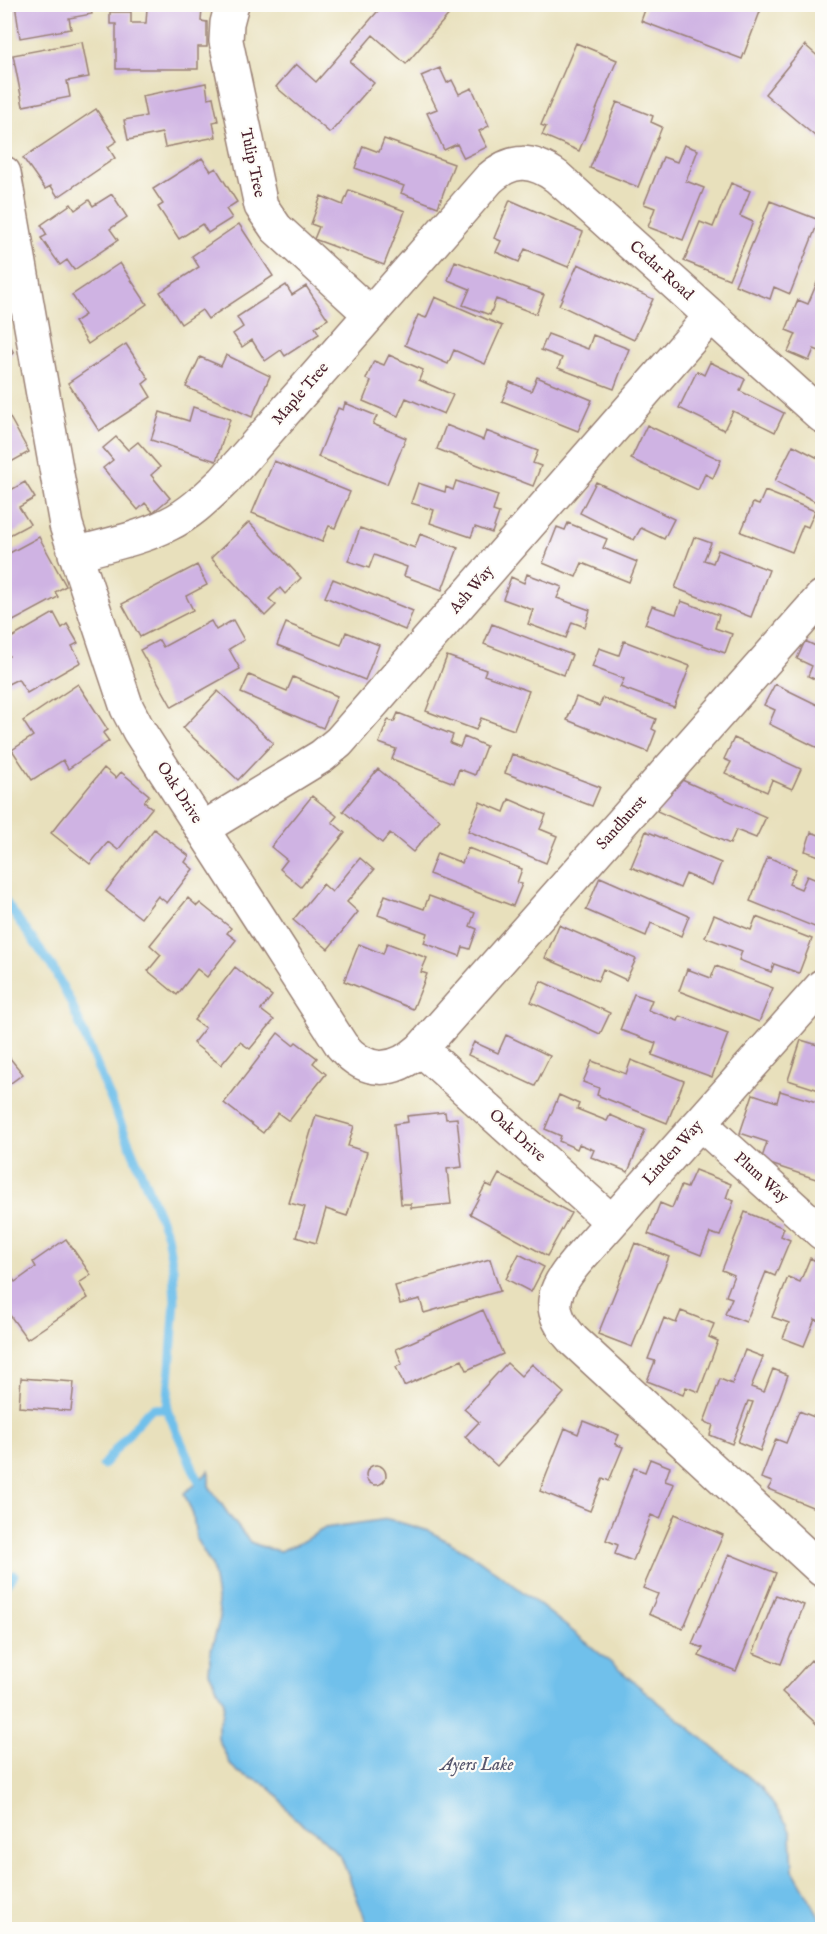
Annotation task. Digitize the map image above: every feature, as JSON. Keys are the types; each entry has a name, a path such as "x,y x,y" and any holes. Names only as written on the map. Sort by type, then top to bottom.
{"street":[{"name":"Tulip Tree","path":"232,4 227,23 226,41 261,206 276,228 370,315"},
{"name":"Cedar Road","path":"489,180 500,169 511,165 535,164 547,169 822,416"},
{"name":"Oak Drive","path":"4,173 66,525 132,720 342,1046 353,1058 364,1065 377,1068 389,1067 411,1058 421,1049 611,1221"},
{"name":"Maple Tree","path":"75,554 152,532 189,512 224,481 489,180"},
{"name":"Ash Way","path":"202,829 322,756 339,742 711,316"},
{"name":"Sandhurst","path":"421,1049 822,597"},
{"name":"Linden Way","path":"822,986 564,1276 556,1290 554,1305 557,1318 565,1331 822,1570"},
{"name":"Plum Way","path":"700,1123 822,1233"}],"water":[{"name":"Ayers Lake","path":"209,1470 209,1486 250,1542 280,1551 302,1542 325,1528 388,1519 429,1531 472,1555 518,1588 761,1787 787,1824 791,1834 793,1870 822,1921 822,1929 369,1929 341,1857 318,1834 292,1816 276,1794 265,1784 237,1772 229,1762 218,1739 218,1726 223,1714 224,1702 209,1672 211,1650 220,1618 212,1566 196,1539 193,1515 184,1493 199,1482"}],"building":[{"path":"15,4 90,4 92,14 69,18 71,29 20,38"},
{"path":"384,4 458,4 406,64 373,35 350,62 374,83 330,133 276,87 296,64 316,82"},
{"path":"647,4 763,4 742,59 641,21"},
{"path":"147,8 202,8 201,21 207,22 207,47 198,47 198,69 116,69 116,24 110,24 110,12 131,12 131,23 146,23"},
{"path":"82,42 89,77 67,81 70,97 23,106 13,55"},
{"path":"576,43 617,60 579,151 542,135 546,127 541,125"},
{"path":"805,45 822,60 822,142 765,94"},
{"path":"440,68 447,83 452,80 459,94 472,88 489,126 479,131 487,147 464,158 457,144 444,150 427,113 437,109 421,76"},
{"path":"206,83 208,98 213,97 218,121 213,122 216,137 165,147 162,133 128,140 124,120 146,116 142,96"},
{"path":"617,102 653,116 651,122 662,127 638,187 590,168"},
{"path":"96,109 117,141 108,147 115,158 58,197 51,186 45,189 23,158"},
{"path":"384,139 454,164 438,207 401,193 404,186 355,168 363,146 379,152"},
{"path":"684,145 698,150 686,181 704,188 683,240 648,227 655,208 644,204 663,157 677,162"},
{"path":"202,158 211,171 216,168 237,202 226,209 232,218 208,233 202,224 179,239 158,207 163,204 153,189"},
{"path":"731,183 750,191 740,216 753,222 729,279 684,261 700,222 713,227"},
{"path":"349,190 405,211 384,265 314,239 319,227 311,224 321,196 343,205"},
{"path":"112,194 127,217 110,229 118,240 74,270 67,260 60,265 41,238 47,235 41,225 71,204 75,210 89,200 93,206"},
{"path":"510,200 583,232 568,267 525,249 519,262 496,252 501,241 494,238"},
{"path":"770,201 819,220 790,294 774,287 770,299 735,285"},
{"path":"239,224 273,276 208,319 202,310 181,324 160,292 199,267 192,256"},
{"path":"455,261 544,295 536,314 496,299 490,315 463,305 470,289 448,280"},
{"path":"120,263 147,304 88,344 74,322 85,315 72,295"},
{"path":"578,264 653,299 634,340 559,305"},
{"path":"822,271 822,352 814,349 809,361 788,352 796,334 786,330 798,300 808,304"},
{"path":"286,285 292,295 306,286 328,319 315,327 319,334 285,356 281,350 265,361 252,340 242,347 233,334 243,327 237,317"},
{"path":"435,297 502,326 485,364 454,350 448,364 405,345 418,315 426,318"},
{"path":"548,334 588,349 593,335 629,349 614,389 558,368 562,358 541,350"},
{"path":"4,337 14,353 4,358"},
{"path":"126,344 149,379 143,384 151,397 99,431 68,383"},
{"path":"226,355 270,376 252,417 186,387 200,357 221,366"},
{"path":"389,355 423,370 419,380 453,395 444,414 406,398 398,416 363,401 371,381 366,379 374,361 384,365"},
{"path":"710,362 745,379 740,391 784,413 775,432 733,411 724,430 679,408 697,371 704,375"},
{"path":"537,377 592,400 578,431 502,401 510,382 531,391"},
{"path":"345,403 377,416 373,424 406,438 387,484 318,457 338,408 343,410"},
{"path":"4,407 29,452 4,466"},
{"path":"193,407 230,419 216,461 151,440 160,412 189,421"},
{"path":"446,425 483,440 486,431 538,451 533,463 541,466 533,486 437,449"},
{"path":"647,425 721,460 713,478 705,474 698,490 631,459"},
{"path":"116,437 128,450 138,442 160,467 151,475 170,498 153,512 145,503 138,510 103,468 113,460 103,448"},
{"path":"793,445 822,460 822,505 775,481"},
{"path":"274,461 350,492 335,528 329,526 322,542 252,513"},
{"path":"4,478 11,490 25,482 35,498 19,507 30,524 4,538"},
{"path":"456,481 498,495 493,511 499,513 492,533 475,527 471,537 430,523 434,510 411,503 418,483 445,492 446,487 453,490"},
{"path":"596,482 674,519 664,539 641,528 634,540 580,513"},
{"path":"765,491 815,511 808,527 803,525 792,552 741,532 753,503 759,505"},
{"path":"249,522 301,578 285,594 280,588 269,599 276,605 265,616 211,558"},
{"path":"568,523 607,539 603,548 637,562 629,582 582,563 576,577 543,563 557,527 565,530"},
{"path":"360,528 415,548 420,534 458,548 442,590 404,576 407,567 374,555 369,568 348,561"},
{"path":"39,537 66,586 55,592 58,597 4,626 4,556"},
{"path":"694,537 711,543 704,560 713,563 718,550 769,570 751,617 675,588"},
{"path":"197,565 207,585 186,596 193,610 140,637 122,604"},
{"path":"527,574 562,587 557,598 590,610 585,627 572,622 566,638 528,624 533,610 503,599 511,577 524,583"},
{"path":"333,579 413,611 405,630 325,597"},
{"path":"681,601 719,615 715,628 732,634 725,653 645,624 652,606 676,614"},
{"path":"54,613 62,628 67,624 78,643 72,646 81,662 27,693 18,679 4,686 4,659 9,656 4,649 4,642"},
{"path":"233,620 244,640 229,649 240,669 172,707 140,650 159,640 163,647 211,621 216,630"},
{"path":"286,623 341,645 346,632 379,645 365,680 277,645"},
{"path":"492,624 572,655 564,675 484,644"},
{"path":"624,641 690,666 674,707 620,687 624,679 592,667 599,648 619,655"},
{"path":"805,641 822,649 822,683 808,676 812,666 797,659"},
{"path":"447,656 486,670 484,675 529,691 514,730 481,718 476,730 426,711"},
{"path":"249,675 287,691 293,677 337,696 323,728 241,693"},
{"path":"78,684 108,730 103,733 109,741 68,769 63,760 32,780 12,750 33,736 23,721"},
{"path":"775,684 822,707 822,750 769,724 775,710 764,705"},
{"path":"218,691 273,743 238,780 183,728"},
{"path":"576,697 599,706 603,698 656,719 652,729 656,731 648,752 567,720"},
{"path":"398,713 453,735 450,743 460,747 464,737 486,746 475,775 459,769 454,783 392,759 396,749 379,743 388,720 394,722"},
{"path":"734,738 801,769 792,789 772,780 767,792 725,773 731,762 724,759"},
{"path":"512,754 600,787 592,806 505,773"},
{"path":"104,768 116,778 121,772 149,795 144,802 152,808 118,850 108,842 90,864 51,833"},
{"path":"378,769 440,820 413,852 390,833 382,843 343,811"},
{"path":"673,776 766,817 756,838 736,830 730,844 657,811"},
{"path":"312,796 337,816 332,822 345,833 301,887 280,869 287,860 271,847"},
{"path":"509,799 546,815 540,829 557,836 546,863 468,831 480,802 504,812"},
{"path":"154,829 189,856 185,862 193,869 167,903 158,896 141,918 106,891"},
{"path":"646,831 721,863 712,885 686,874 680,888 631,867"},
{"path":"811,832 822,836 822,857 805,851"},
{"path":"468,848 522,869 517,883 522,884 513,906 429,874 437,853 462,863"},
{"path":"768,857 796,869 789,884 801,889 807,876 822,882 822,930 750,901"},
{"path":"360,858 374,870 347,902 358,912 328,949 293,920 323,884 332,892"},
{"path":"600,877 689,916 681,936 651,923 646,936 586,910"},
{"path":"385,895 424,909 429,896 475,913 470,926 477,929 470,949 463,947 460,956 424,943 427,933 378,915"},
{"path":"188,898 197,906 200,903 231,928 227,933 236,940 207,977 197,969 177,995 148,971 161,955 150,945"},
{"path":"714,915 751,930 756,917 812,939 799,973 774,964 771,972 739,960 742,951 705,937"},
{"path":"559,925 636,959 626,980 603,969 598,981 545,958"},
{"path":"387,943 427,958 421,972 427,974 413,1009 344,981 359,944 383,954"},
{"path":"716,966 773,988 759,1022 679,991 687,969 711,978"},
{"path":"235,967 272,996 261,1010 274,1020 250,1049 240,1042 221,1065 193,1043 205,1028 194,1020"},
{"path":"541,981 610,1013 600,1034 531,1002"},
{"path":"634,994 652,1000 648,1010 678,1021 680,1016 728,1034 712,1077 652,1055 656,1043 620,1030"},
{"path":"278,1033 293,1045 296,1042 317,1058 313,1063 326,1074 289,1121 278,1113 263,1133 224,1103"},
{"path":"506,1035 550,1056 535,1086 468,1055 474,1042 498,1053"},
{"path":"801,1040 821,1046 822,1043 822,1091 788,1080"},
{"path":"4,1051 23,1074 4,1088"},
{"path":"631,1060 684,1081 667,1123 597,1095 599,1088 583,1082 592,1061 626,1074"},
{"path":"780,1091 820,1103 817,1115 822,1116 822,1181 761,1161 767,1142 740,1133 753,1094 777,1102"},
{"path":"559,1095 579,1104 577,1109 607,1121 610,1115 645,1130 628,1172 591,1157 594,1150 579,1144 577,1149 559,1141 561,1136 545,1129"},
{"path":"445,1112 446,1119 457,1118 462,1167 447,1169 451,1204 411,1208 411,1204 401,1204 394,1124 408,1122 407,1116"},
{"path":"316,1115 354,1126 348,1146 367,1152 347,1216 326,1209 316,1243 296,1237 305,1207 289,1203"},
{"path":"695,1170 731,1184 726,1198 734,1201 720,1236 710,1233 701,1255 648,1234 660,1203 672,1208 681,1186 687,1188"},
{"path":"499,1174 571,1213 547,1256 470,1214 486,1184 492,1187"},
{"path":"745,1212 784,1228 781,1236 790,1240 775,1276 766,1272 746,1322 725,1314 732,1298 726,1296 734,1275 722,1270"},
{"path":"66,1239 91,1275 79,1283 88,1298 27,1339 4,1307 4,1283 12,1278 15,1282 36,1267 33,1262"},
{"path":"635,1243 669,1257 632,1347 598,1334"},
{"path":"519,1254 544,1267 531,1292 506,1279"},
{"path":"810,1258 822,1264 822,1322 815,1319 804,1346 783,1338 789,1323 772,1317 788,1277 800,1282"},
{"path":"490,1259 500,1291 424,1313 420,1299 400,1304 395,1286"},
{"path":"483,1310 503,1354 467,1370 462,1360 404,1386 396,1367 402,1364 396,1349"},
{"path":"681,1311 714,1324 709,1337 718,1341 699,1392 686,1387 683,1395 647,1381 655,1361 648,1359 664,1318 676,1323"},
{"path":"745,1350 763,1357 751,1387 764,1392 773,1369 788,1375 760,1451 738,1442 753,1402 748,1401 732,1444 710,1435 713,1425 704,1422 720,1379 732,1384"},
{"path":"507,1363 521,1376 532,1364 564,1393 497,1466 465,1437 479,1422 464,1409"},
{"path":"21,1378 74,1382 71,1411 19,1407"},
{"path":"799,1411 822,1420 822,1496 817,1509 768,1489 772,1482 761,1478 776,1439 786,1443"},
{"path":"583,1421 619,1435 615,1444 623,1447 609,1481 603,1478 590,1511 540,1491 565,1428 578,1434"},
{"path":"650,1459 670,1467 665,1481 674,1484 660,1519 651,1515 633,1561 615,1554 618,1545 606,1540 634,1468 645,1472"},
{"path":"372,1465 380,1465 386,1471 386,1479 380,1485 372,1485 366,1479 366,1471"},
{"path":"675,1514 723,1535 683,1629 649,1614 658,1594 643,1588"},
{"path":"729,1554 776,1573 736,1671 699,1656 703,1648 692,1644"},
{"path":"776,1595 804,1605 781,1664 753,1653"},
{"path":"811,1660 822,1670 822,1729 782,1692"}],"waterway":[{"path":"4,900 53,968 71,1003 167,1235 173,1268 175,1301 167,1410"},
{"path":"103,1465 146,1413 154,1408 167,1410 199,1482"},
{"path":"4,1586 14,1575"}]}
